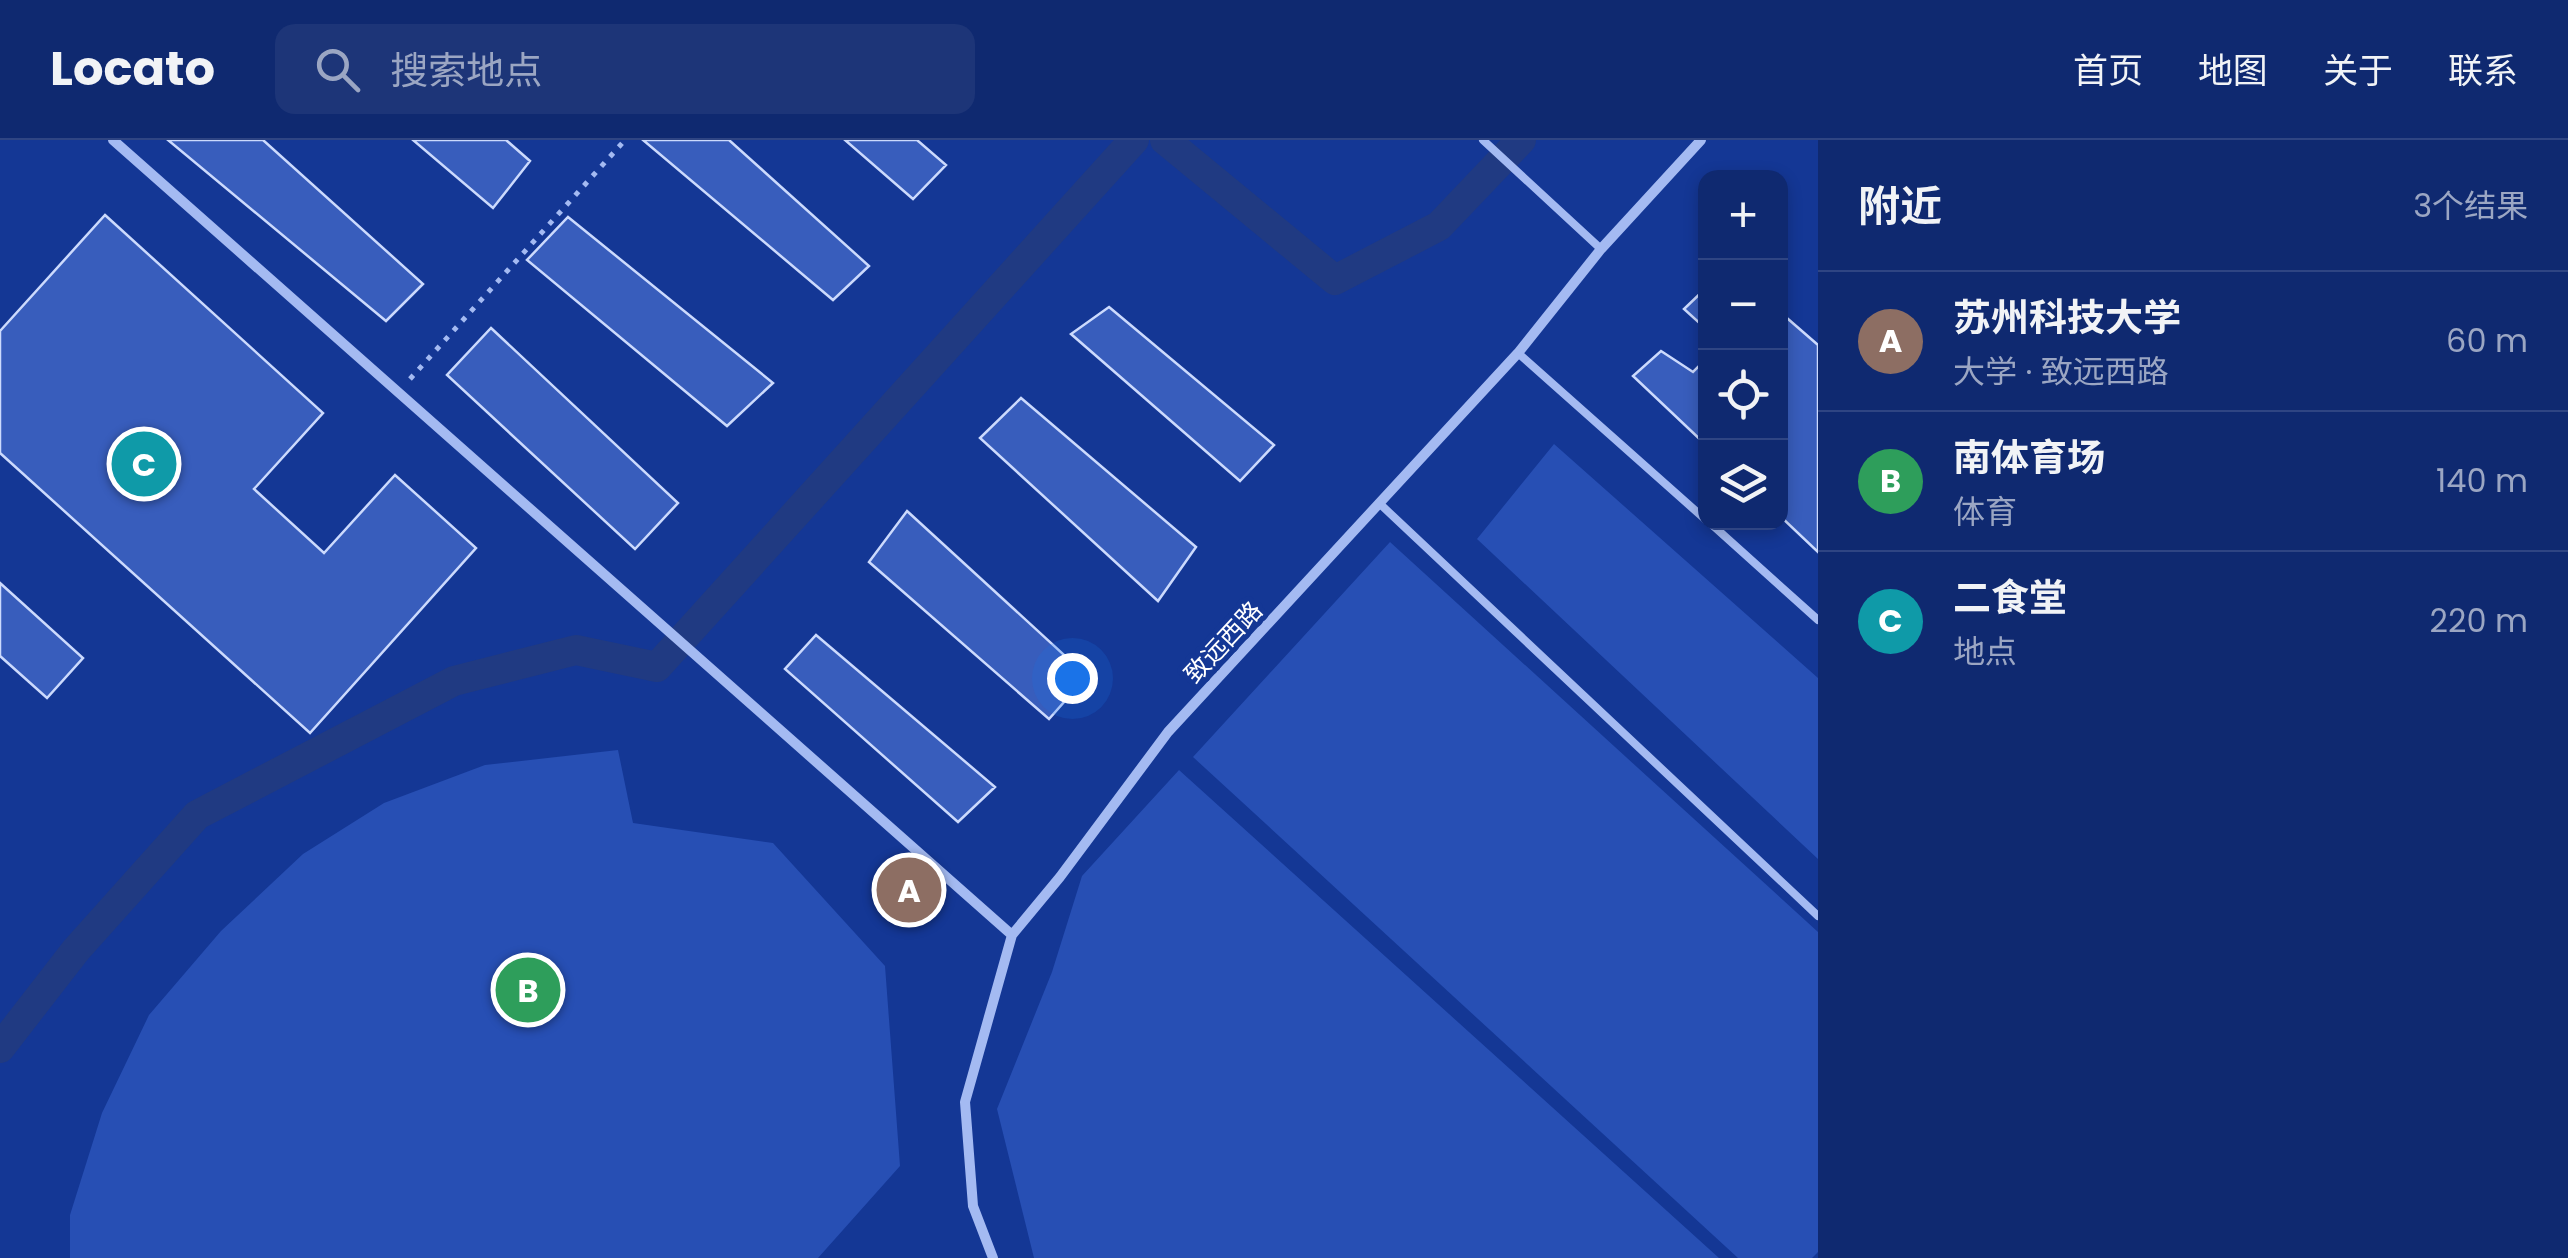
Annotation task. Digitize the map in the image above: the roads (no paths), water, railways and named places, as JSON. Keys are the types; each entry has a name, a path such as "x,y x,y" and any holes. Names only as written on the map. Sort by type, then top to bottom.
{"street":[{"path":"112,140 1012,935"},
{"name":"致远西路","path":"992,1258 974,1206 966,1102 1012,935 1168,732 1518,353 1601,248 1701,140"}],"lane":[{"path":"1483,140 1601,248"},
{"path":"1518,353 1698,513"},
{"path":"1379,504 1818,916"},
{"path":"1717,530 1818,620"}],"waterway":[{"path":"0,1048 76,950 197,815 454,681 576,650 657,667 1134,140"},
{"path":"1165,140 1335,280 1439,226 1521,140"}],"place":[{"name":"二食堂","path":"144,464"},
{"name":"苏州科技大学","path":"909,890"},
{"name":"南体育场","path":"528,990"}]}
